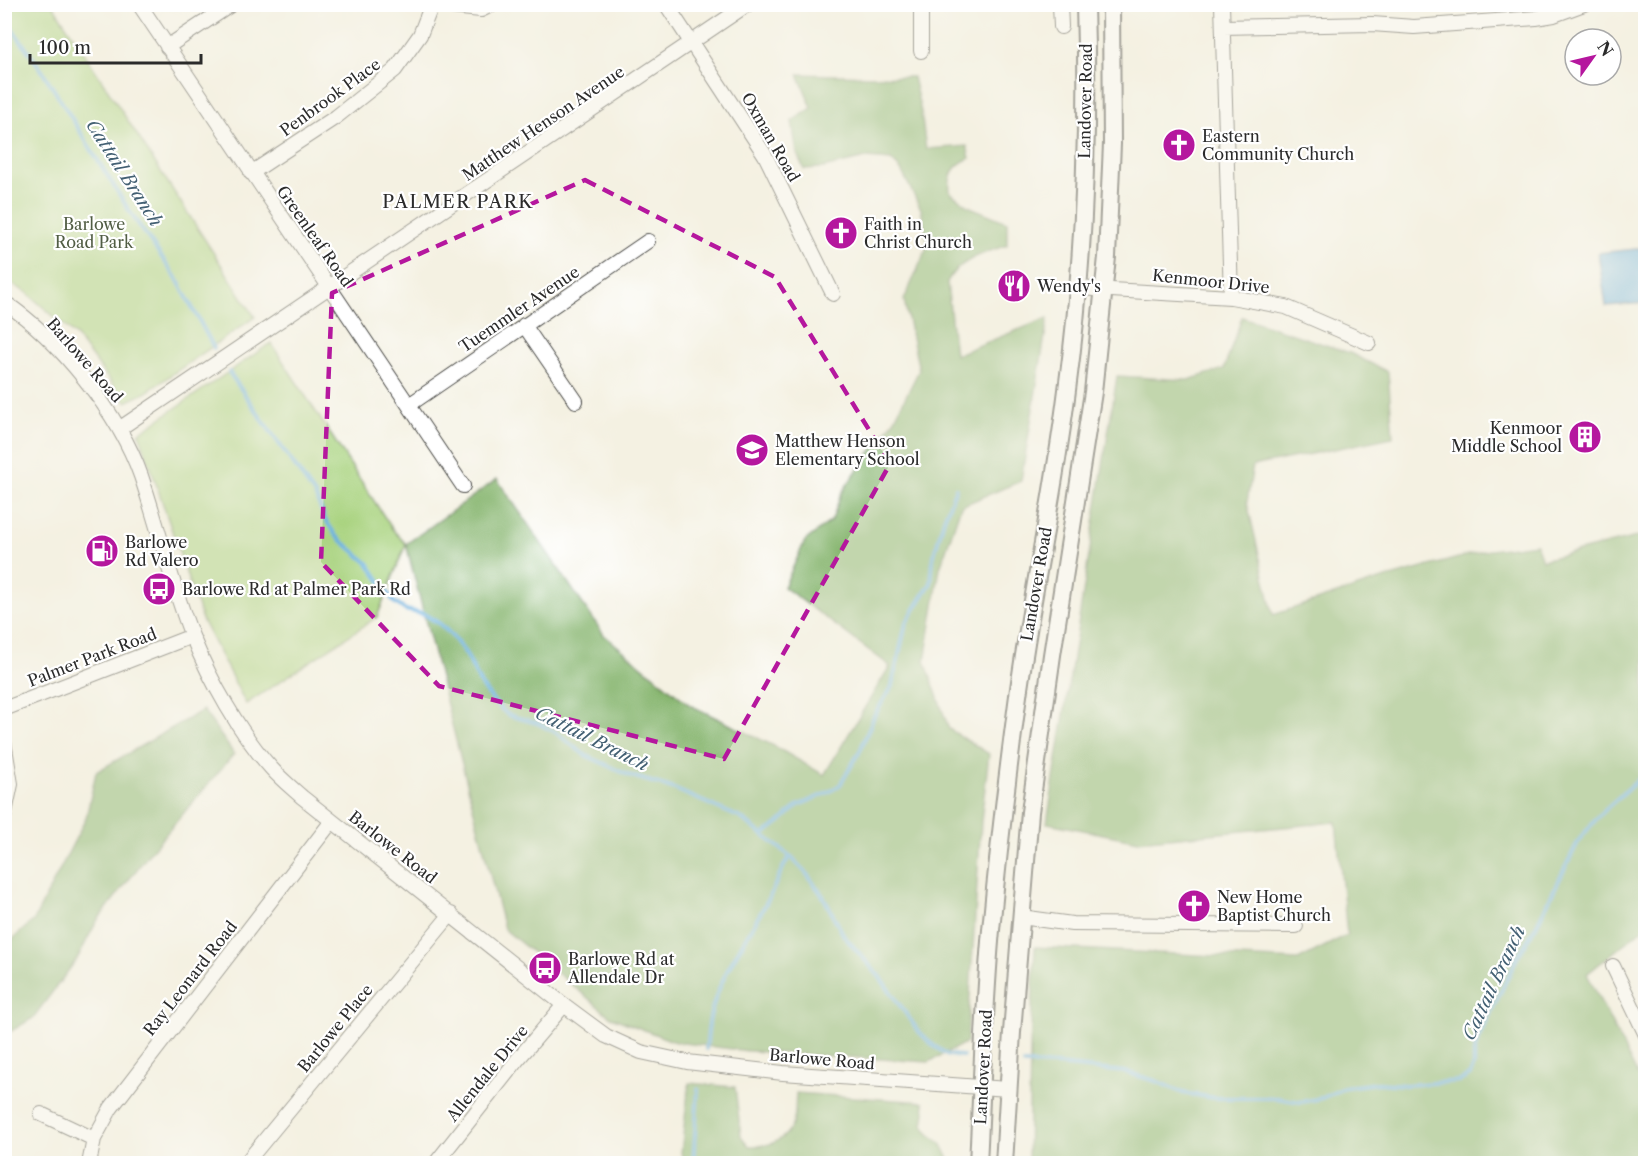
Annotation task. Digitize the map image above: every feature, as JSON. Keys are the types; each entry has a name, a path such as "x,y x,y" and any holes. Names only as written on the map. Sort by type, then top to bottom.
{"main road":[{"name":"Landover Road","path":"978,1164 991,933 1010,762 1026,642 1067,391 1077,288 1085,143 1085,4"},
{"name":"Landover Road","path":"1004,1164 1030,812 1053,645 1092,402 1104,290 1112,172 1111,4"}],"street":[{"name":"Greenleaf Road","path":"139,4 464,486"},
{"path":"167,47 232,4"},
{"name":"Oxman Road","path":"666,4 765,155 833,294"},
{"name":"Matthew Henson Avenue","path":"119,429 748,4"},
{"path":"921,4 921,51"},
{"name":"Landover Road","path":"1060,4 1061,27"},
{"path":"1222,4 1231,297"},
{"path":"1223,27 1372,24 1428,26 1536,18 1554,15 1584,4"},
{"path":"432,5 487,7"},
{"name":"Penbrook Place","path":"251,173 336,117 395,70 420,35 432,5"},
{"name":"Tuemmler Avenue","path":"409,405 648,241"},
{"name":"Kenmoor Drive","path":"1077,288 1231,297 1286,307 1369,343"},
{"name":"Barlowe Road","path":"4,302 52,342 100,399 119,429 140,473 192,636 220,694 271,768 302,797 564,1005 606,1036 641,1052 687,1062 783,1073 1008,1089"},
{"path":"524,325 576,401"},
{"name":"Palmer Park Road","path":"4,709 192,636"},
{"path":"4,742 11,784 4,817"},
{"name":"Ray Leonard Road","path":"89,1164 94,1139 111,1108 332,820"},
{"name":"Barlowe Place","path":"245,1164 451,914"},
{"path":"1021,918 1072,924 1296,926"},
{"path":"1613,966 1646,1035"},
{"name":"Allendale Drive","path":"435,1164 564,1005"},
{"path":"41,1114 94,1139"}],"highlighted area":[{"path":"585,180 775,277 890,464 724,759 439,686 321,562 332,293"}],"green space":[{"name":"Barlowe Road Park","path":"5,4 53,5 255,317 145,393 126,402 76,336 26,292 5,280"},
{"path":"798,74 913,77 926,149 967,146 970,158 953,171 950,192 968,206 1007,222 1007,245 981,254 965,263 952,274 947,282 955,355 1048,318 1021,481 961,506 940,568 925,661 949,729 989,754 981,822 967,1042 929,1062 748,1051 675,1042 611,1017 504,929 406,544 497,479 604,635 690,705 774,746 824,775 890,666 784,587 805,541 832,520 841,494 893,422 919,370 904,300 928,245 921,209 901,170 891,160 866,158 823,168 804,169 797,154 792,121 812,108"},
{"path":"1242,317 1350,353 1388,372 1393,437 1253,466 1247,502 1273,615 1376,581 1483,551 1536,544 1542,560 1645,535 1645,927 1587,974 1645,1090 1645,1163 1028,1163 1035,947 1298,960 1347,935 1336,822 1138,841 1047,823 1117,376 1188,380 1224,369"},
{"path":"271,343 393,530 406,544 377,617 246,704 202,620 139,433"},
{"path":"203,710 234,754 148,855 97,921 77,959 33,1018 5,1035 5,946 34,920 86,818 96,772"},
{"path":"689,1083 735,1087 741,1136 749,1146 763,1146 785,1135 794,1120 796,1093 924,1102 923,1125 929,1134 941,1143 951,1163 687,1163 681,1153"}],"water":[{"path":"1645,248 1645,303 1606,306 1598,253"}],"waterway":[{"name":"Cattail Branch","path":"4,17 43,72 132,215 177,279 214,348"},
{"name":"Cattail Branch","path":"229,372 315,495 325,519 336,536 368,563 394,602 405,610 424,614 440,624 453,637 466,654 481,685 495,703 508,715 537,723 555,732 585,755 628,775 672,788 741,818 790,856 806,873 823,896 844,936 879,976 919,1032 948,1055 963,1056"},
{"path":"763,835 797,806 840,785 860,751 874,716 892,686 906,623 931,583 933,559 944,519 956,488"},
{"name":"Cattail Branch","path":"1024,1064 1125,1072 1156,1081 1183,1093 1215,1098 1277,1098 1301,1102 1322,1098 1346,1087 1378,1083 1406,1085 1460,1081 1470,1075 1474,1065 1474,1051 1481,1033 1517,958 1536,926 1579,840 1602,812 1646,773"},
{"path":"706,1049 710,1017 721,984 790,856"},
{"path":"693,1164 698,1089"}],"place":[{"name":"Eastern Community Church","path":"1179,145"},
{"name":"Faith in Christ Church","path":"841,233"},
{"name":"Wendy's","path":"1014,286"},
{"name":"Kenmoor Middle School","path":"1585,437"},
{"name":"Matthew Henson Elementary School","path":"752,450"},
{"name":"Barlowe Rd Valero","path":"102,551"},
{"name":"Barlowe Rd at Palmer Park Rd","path":"159,589"},
{"name":"New Home Baptist Church","path":"1194,906"},
{"name":"Barlowe Rd at Allendale Dr","path":"545,968"}],"district":[{"name":"PALMER PARK","path":"458,202"}]}
